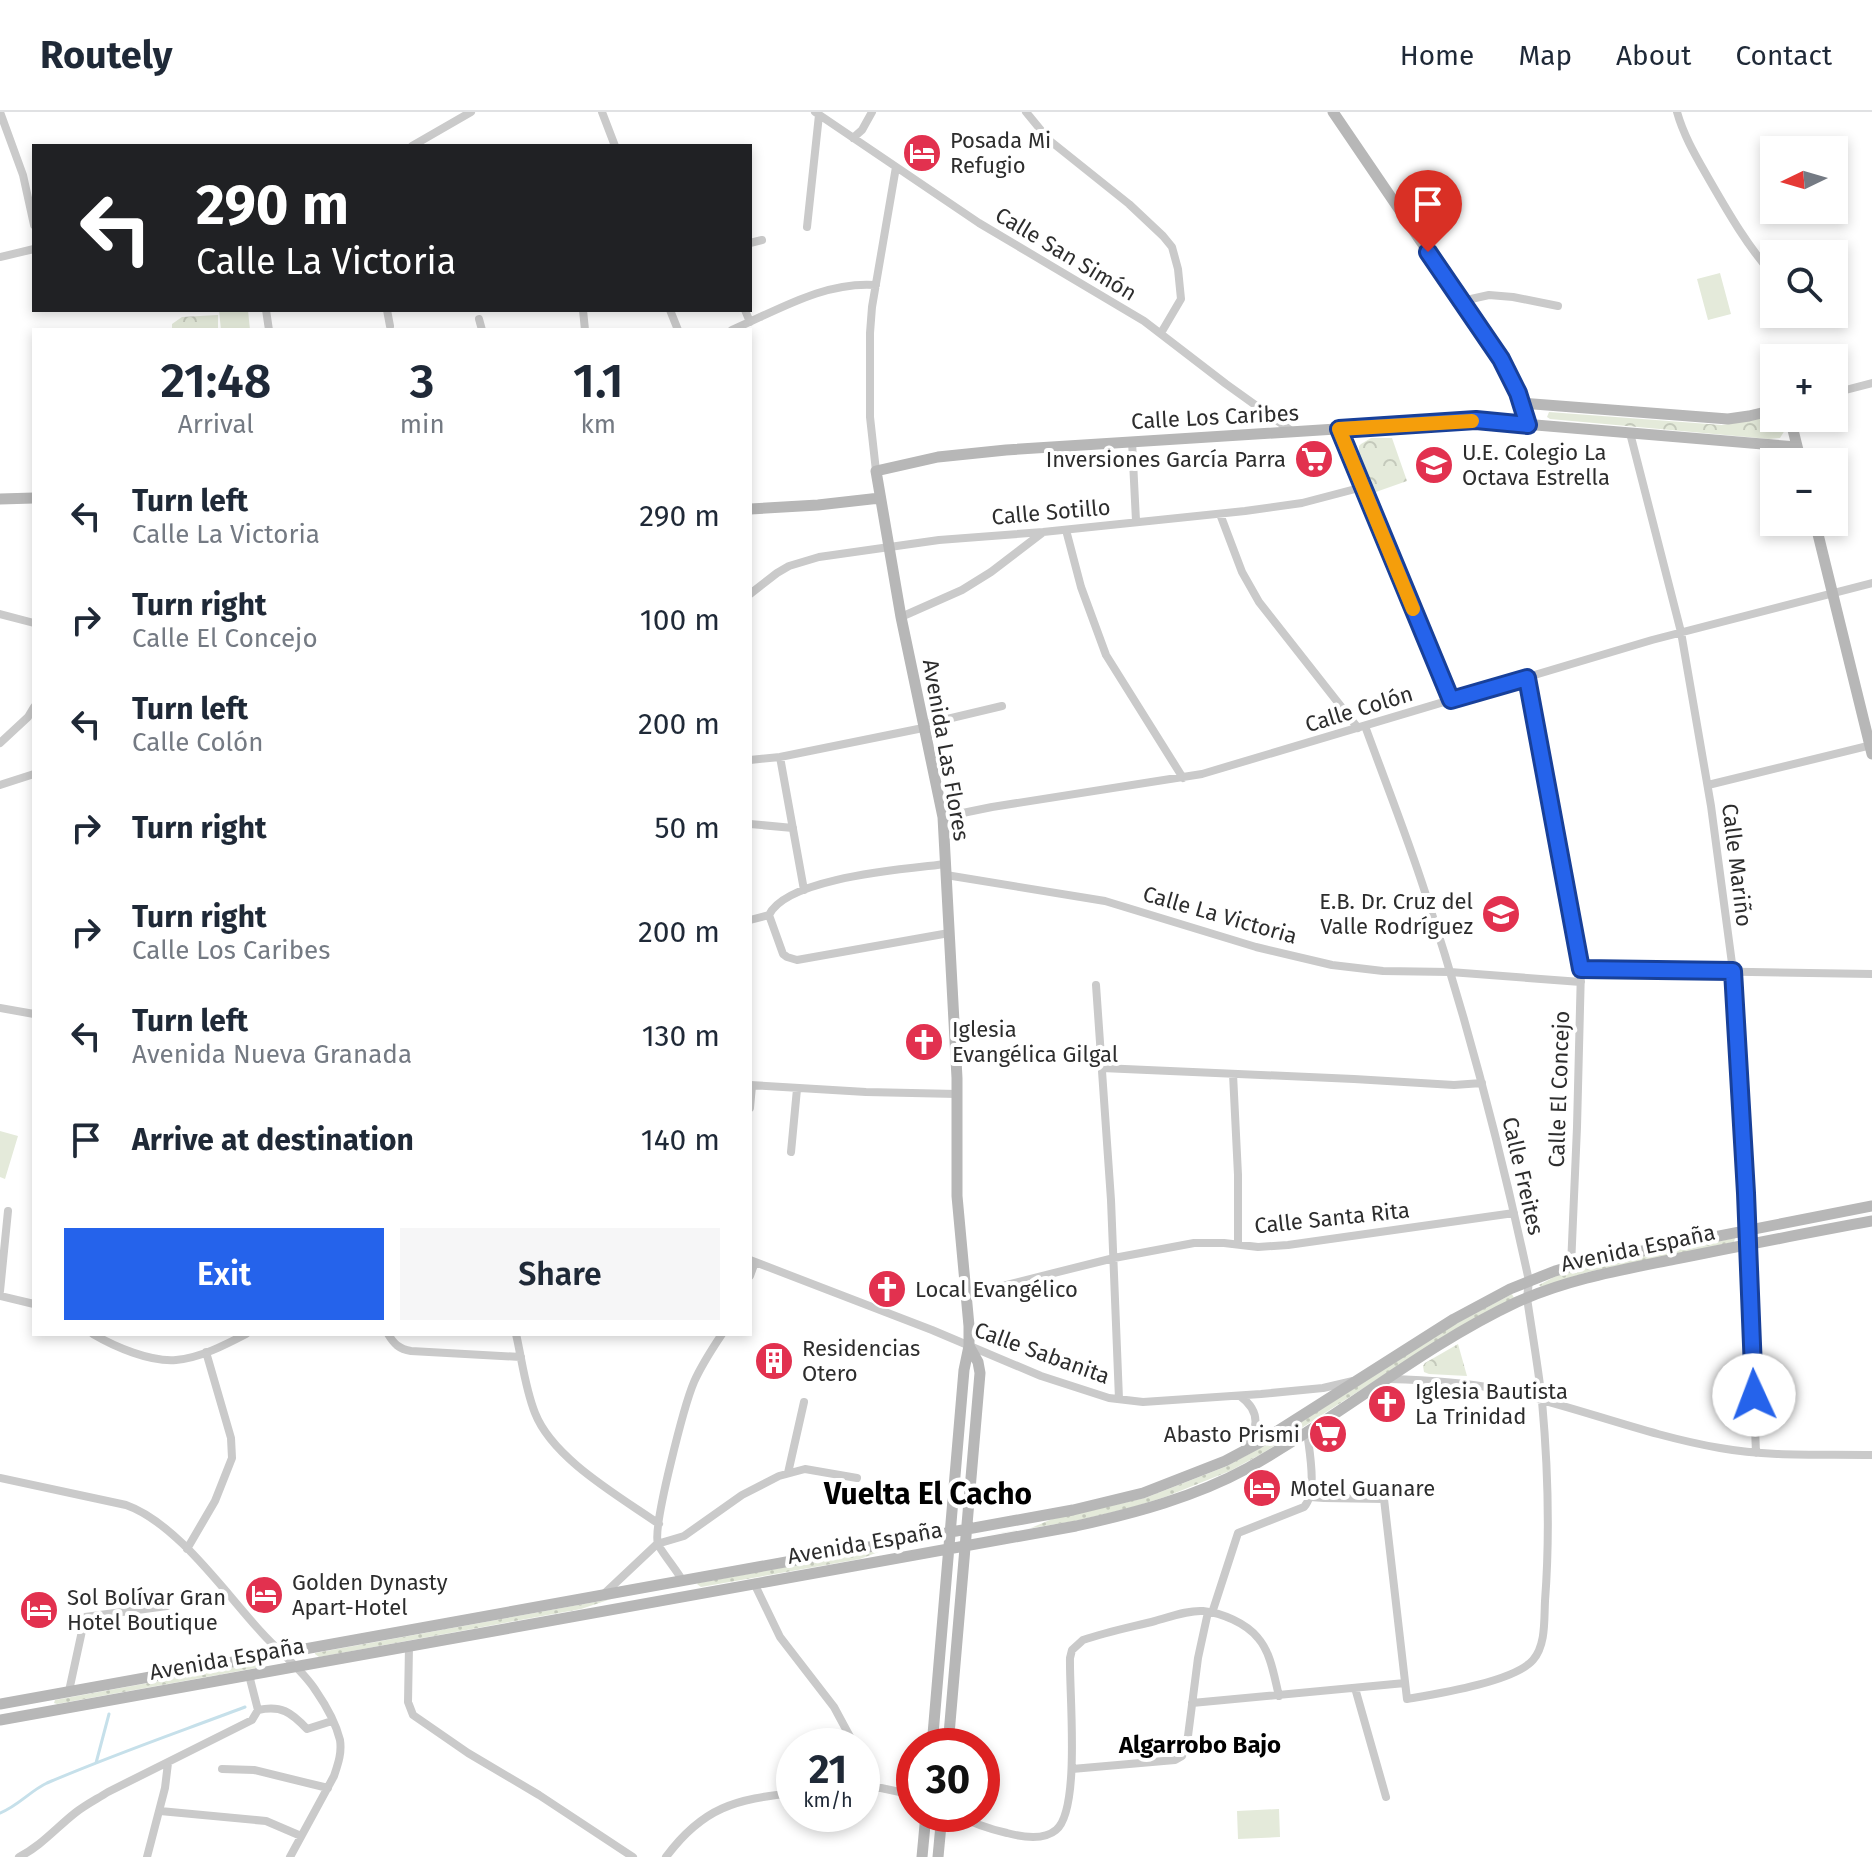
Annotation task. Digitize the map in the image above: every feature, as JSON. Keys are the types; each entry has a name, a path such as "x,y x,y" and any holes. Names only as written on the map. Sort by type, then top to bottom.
{"main road":[{"path":"1333,112 1501,359 1513,380 1528,425"},
{"path":"1521,403 1728,419 1760,413"},
{"name":"Calle Los Caribes","path":"876,471 952,455 1476,420 1797,447"},
{"path":"1793,432 1797,447"},
{"name":"Avenida Las Flores","path":"876,471 901,617 943,817 957,1094 957,1196 969,1346 964,1370 934,1728"},
{"path":"0,499 32,498"},
{"path":"752,509 880,498"},
{"path":"1819,536 1871,749"},
{"name":"Avenida España","path":"0,1704 1073,1510 1127,1497 1182,1479 1242,1453 1454,1319 1529,1281 1571,1266 1872,1206"},
{"name":"Avenida España","path":"0,1720 1104,1520 1167,1502 1232,1476 1462,1331 1559,1285 1589,1276 1872,1221"},
{"name":"Avenida Las Flores","path":"950,1728 980,1373 969,1346"},
{"path":"682,1580 689,1595"},
{"path":"47,1695 50,1711"},
{"path":"922,1857 924,1832"},
{"path":"938,1857 940,1832"}],"street":[{"path":"0,112 23,175 32,216"},
{"path":"415,144 471,112"},
{"path":"602,112 614,144"},
{"path":"853,138 862,130 872,112"},
{"path":"1026,112 1049,140 1129,204 1172,247 1181,299 1161,333"},
{"path":"1677,112 1685,136 1720,199 1760,258"},
{"path":"807,227 817,113"},
{"name":"Calle San Simón","path":"817,113 979,223 1144,321 1294,432"},
{"name":"Avenida Las Flores","path":"876,471 870,417 870,333 896,167"},
{"path":"752,242 762,240"},
{"path":"0,257 32,249"},
{"path":"736,328 837,287 876,285"},
{"path":"1462,301 1489,295 1558,306"},
{"path":"387,312 390,326"},
{"path":"746,312 750,322"},
{"path":"479,319 481,328"},
{"path":"1848,389 1872,383"},
{"path":"1339,429 1451,700"},
{"name":"Calle Mariño","path":"1630,433 1681,632 1708,785 1733,971 1756,1453"},
{"path":"1132,441 1136,521"},
{"name":"Calle Sotillo","path":"752,592 789,566 819,557 939,540 1220,514 1302,503 1363,487"},
{"name":"Calle Freites","path":"1220,514 1242,572 1259,602 1362,727 1425,891 1450,972 1482,1083 1529,1281 1527,1298 1542,1401 1548,1552 1543,1633 1536,1657 1521,1668 1486,1683 1407,1699 1405,1683"},
{"path":"1066,530 1081,587 1106,655 1183,778"},
{"path":"901,617 962,590 1043,532"},
{"name":"Calle Colón","path":"943,817 1183,778 1227,767 1681,632 1872,583"},
{"path":"0,614 32,622"},
{"name":"Calle El Concejo","path":"1527,678 1581,969 1571,1266"},
{"path":"752,760 780,757 923,727 1002,706"},
{"path":"0,743 32,710"},
{"path":"1708,785 1871,749"},
{"path":"780,757 804,890"},
{"path":"0,785 32,775"},
{"path":"752,824 793,828"},
{"name":"Calle La Victoria","path":"769,915 775,906 815,885 848,877 946,869 1105,901 1256,947 1332,965 1383,971 1450,972 1581,982"},
{"path":"752,919 769,915 783,954 797,960 949,933"},
{"path":"1581,969 1872,974"},
{"path":"1096,985 1114,1258 1119,1399"},
{"path":"0,1008 32,1014"},
{"path":"1102,1068 1454,1085 1482,1083"},
{"path":"1233,1074 1238,1244"},
{"path":"752,1086 957,1094"},
{"path":"791,1152 797,1089"},
{"path":"8,1211 0,1293 32,1303"},
{"name":"Calle Santa Rita","path":"966,1295 1114,1258 1194,1243 1258,1247 1288,1245 1514,1213"},
{"name":"Calle Sabanita","path":"753,1261 1041,1376 1119,1399 1143,1402 1240,1396 1323,1388 1358,1380"},
{"path":"97,1336 124,1349 165,1360 180,1360 206,1352 242,1336"},
{"path":"389,1336 395,1345 411,1351 521,1357"},
{"path":"516,1336 535,1412 551,1440 585,1471 659,1524"},
{"path":"682,1580 657,1544 659,1524 689,1396 721,1336"},
{"path":"187,1549 215,1501 232,1458 231,1438 206,1352"},
{"path":"1388,1379 1479,1385 1654,1434 1720,1448 1756,1453 1872,1455"},
{"path":"1240,1396 1252,1408 1256,1421 1254,1434 1242,1453"},
{"path":"788,1473 804,1402"},
{"path":"1072,1769 1179,1759 1185,1749 1198,1658 1238,1533 1308,1503 1311,1480 1307,1431"},
{"path":"605,1594 657,1544 684,1536 742,1495 788,1473 805,1469 857,1478"},
{"path":"0,1478 137,1509 160,1523 316,1691 332,1721 341,1751 334,1776 290,1857"},
{"path":"1192,1703 1405,1683 1384,1499 1310,1497"},
{"path":"754,1583 780,1637 834,1707 845,1728"},
{"path":"69,1691 85,1617 167,1606"},
{"path":"1000,1831 1026,1837 1046,1835 1056,1830 1065,1815 1072,1769 1070,1658 1076,1645 1091,1637 1179,1615 1203,1611 1210,1613 1238,1622 1257,1636 1265,1647 1279,1696"},
{"path":"409,1646 407,1690 408,1705 413,1715 633,1857"},
{"path":"19,1857 42,1844 90,1803 252,1720 258,1710 249,1675"},
{"path":"1355,1688 1386,1797"},
{"path":"258,1710 282,1710 307,1729 332,1721"},
{"path":"147,1857 160,1811 168,1763"},
{"path":"222,1769 254,1770 328,1788"},
{"path":"666,1857 686,1834 711,1814 727,1805 776,1795"},
{"path":"160,1811 266,1821 301,1836"},
{"path":"42,1844 43,1855"}],"green space":[{"path":"1720,273 1731,314 1708,320 1697,279"},
{"path":"219,312 248,312 250,328 221,328"},
{"path":"218,315 218,328 172,328 172,324 182,317"},
{"path":"1549,412 1722,425 1760,418 1760,432 1784,432 1780,438 1769,439 1547,417"},
{"path":"1371,438 1392,438 1407,481 1373,493 1359,457 1359,446"},
{"path":"0,1131 18,1136 5,1179 0,1177"},
{"path":"1735,1238 1734,1242 1539,1285 1556,1276 1587,1267"},
{"path":"1512,1294 1514,1298 1427,1347 1230,1471 1130,1508 1075,1521 982,1536 1031,1528 1052,1519 1145,1498 1227,1466 1457,1323"},
{"path":"1458,1344 1467,1376 1424,1372 1425,1363"},
{"path":"934,1540 881,1551 860,1559 701,1587 697,1584 698,1583"},
{"path":"611,1599 581,1609 319,1657 315,1654 315,1653"},
{"path":"263,1662 262,1667 54,1703 55,1700"},
{"path":"1279,1809 1280,1837 1238,1839 1237,1811"}],"waterway":[{"path":"0,1813 47,1783 245,1707"},
{"path":"96,1763 109,1714"}],"slow traffic":[{"path":"1413,609 1339,429 1472,421"}],"place":[{"name":"Posada Mi Refugio","path":"922,153"},
{"name":"Inversiones García Parra","path":"1314,459"},
{"name":"U.E. Colegio La Octava Estrella","path":"1434,465"},
{"name":"E.B. Dr. Cruz del Valle Rodríguez","path":"1501,914"},
{"name":"Iglesia Evangélica Gilgal","path":"924,1042"},
{"name":"Local Evangélico","path":"887,1289"},
{"name":"Residencias Otero","path":"774,1361"},
{"name":"Iglesia Bautista La Trinidad","path":"1387,1404"},
{"name":"Abasto Prismi","path":"1328,1434"},
{"name":"Motel Guanare","path":"1262,1488"},
{"name":"Golden Dynasty Apart-Hotel","path":"264,1595"},
{"name":"Sol Bolívar Gran Hotel Boutique","path":"39,1610"}],"district":[{"name":"Vuelta El Cacho","path":"928,1494"},
{"name":"Algarrobo Bajo","path":"1200,1745"}],"route":[{"path":"1428,252 1501,359 1513,380 1528,425 1476,420 1339,429 1451,700 1527,678 1581,969 1733,971 1754,1395"}]}
